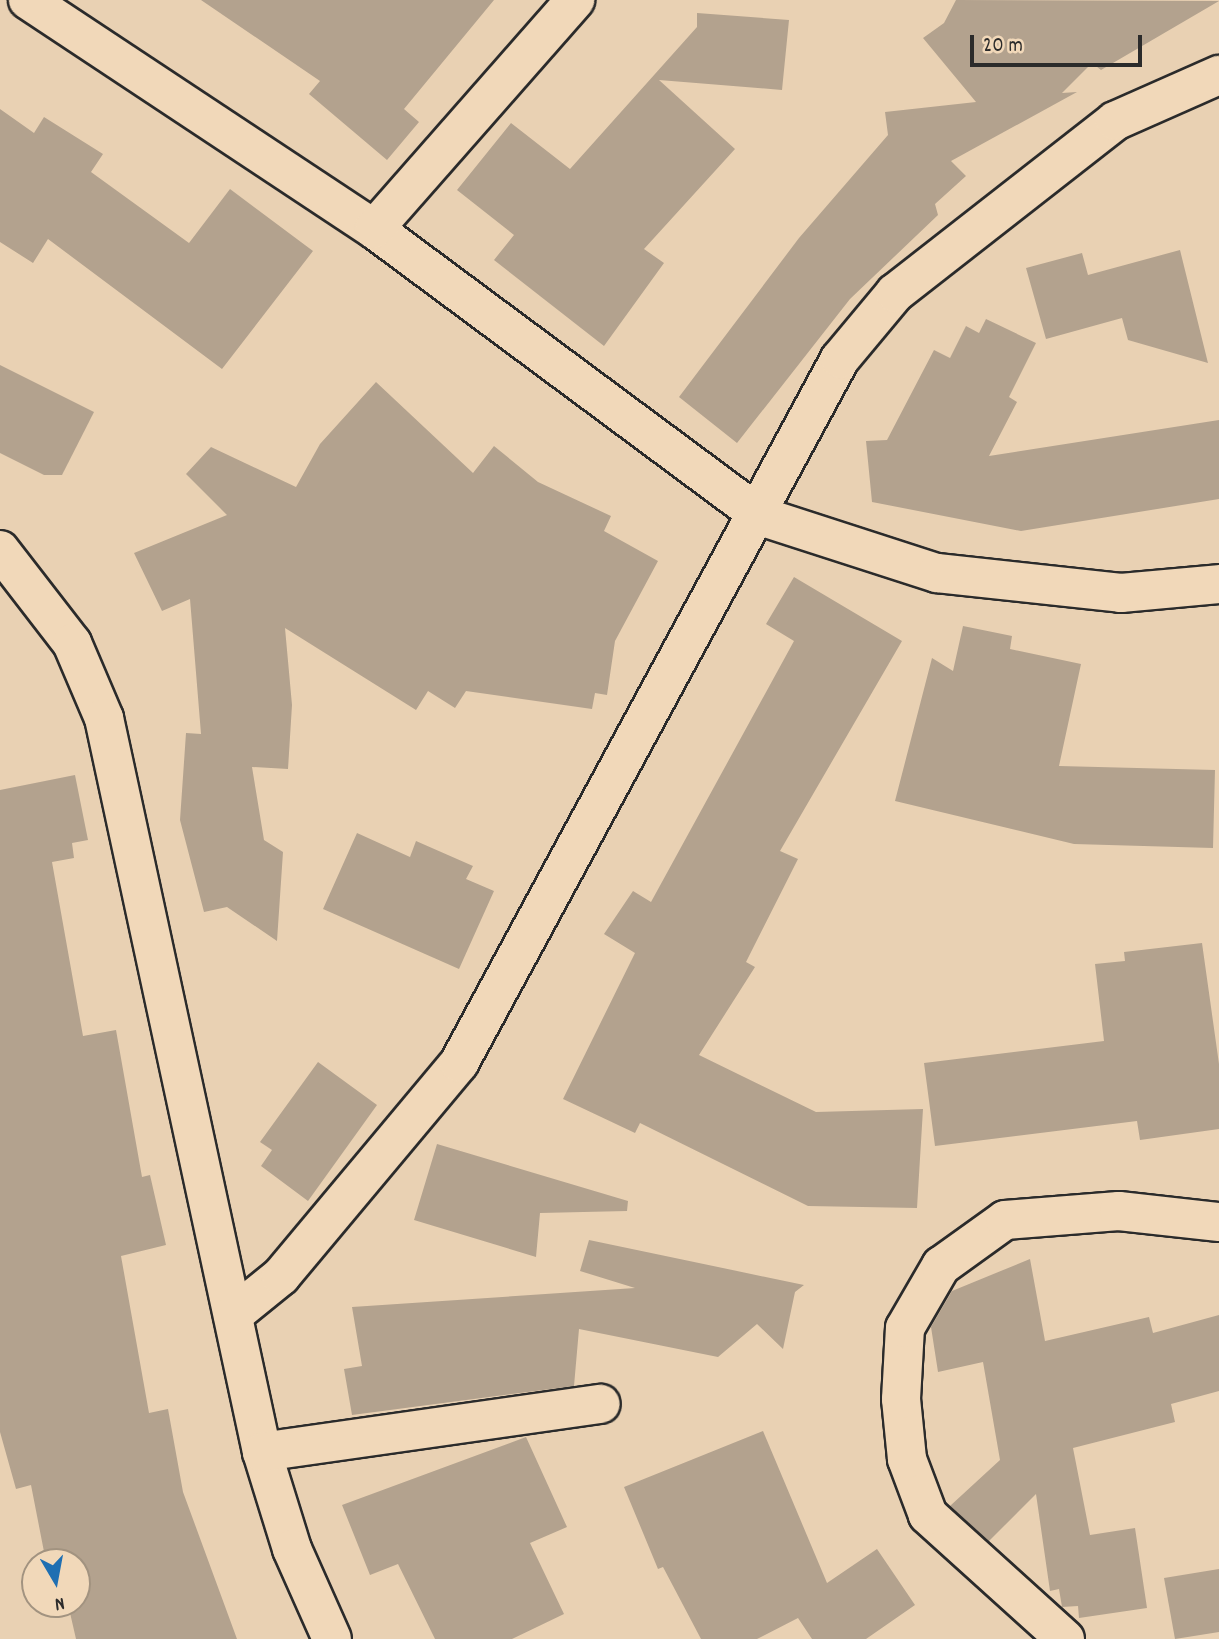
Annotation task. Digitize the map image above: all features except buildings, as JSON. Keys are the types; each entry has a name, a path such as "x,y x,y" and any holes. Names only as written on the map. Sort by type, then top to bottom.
{"street":[{"path":"27,0 374,229 760,516 937,573 1121,593 1219,584"},
{"path":"374,229 575,0"},
{"path":"233,1315 281,1276 459,1063 760,516 840,359 895,293 1115,121 1219,75"},
{"path":"0,550 72,643 104,718 262,1451 292,1549 331,1639"},
{"path":"1065,1639 928,1515 907,1459 901,1399 905,1328 941,1266 1005,1220 1119,1211 1219,1222"},
{"path":"262,1451 601,1404"}]}
